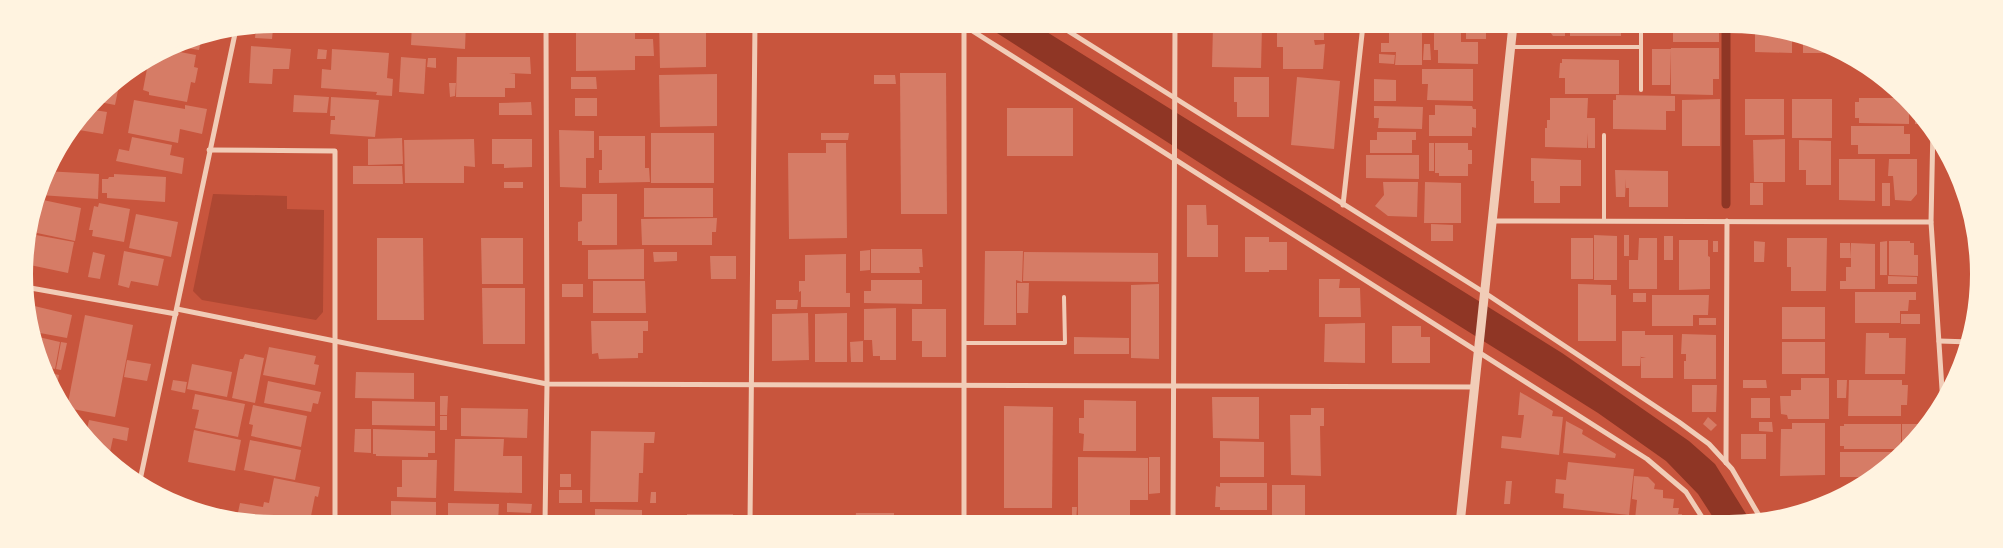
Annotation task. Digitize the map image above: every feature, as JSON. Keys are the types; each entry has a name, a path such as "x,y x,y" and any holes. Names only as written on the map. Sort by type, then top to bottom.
{"street":[{"path":"545,518 547,384 546,30"},
{"path":"750,518 755,30"},
{"path":"963,30 964,518"},
{"path":"972,30 1174,159 1479,348 1647,460 1686,492 1703,518"},
{"path":"1067,30 1343,205 1679,422 1709,444 1732,469 1759,516"},
{"path":"1173,518 1175,30"},
{"path":"1343,205 1362,30"},
{"path":"1461,518 1513,30"},
{"path":"140,478 235,33"},
{"path":"1932,138 1931,222 1942,392"},
{"path":"209,150 335,151 334,518"},
{"path":"1493,221 1931,222"},
{"path":"1726,463 1727,221"},
{"path":"31,288 335,341 547,384 1476,387"},
{"path":"1939,341 1963,342"}],"lane":[{"path":"1640,90 1641,30"},
{"path":"1511,47 1641,48"},
{"path":"1604,134 1604,221"},
{"path":"964,343 1065,343 1064,297"}],"shaded area":[{"path":"992,30 1044,30 1562,353 1689,441 1715,464 1748,517 1713,518 1698,494 1666,461 1598,413 1228,181"},
{"path":"213,194 287,196 287,209 324,210 323,312 316,320 202,300 193,291"}],"building":[{"path":"273,30 272,39 255,38 256,31"},
{"path":"412,30 466,30 465,49 411,45"},
{"path":"576,30 635,30 635,39 653,39 654,56 635,56 635,70 576,71"},
{"path":"659,30 706,30 706,67 660,68"},
{"path":"1213,30 1262,30 1261,68 1212,67"},
{"path":"1277,30 1324,30 1324,40 1314,40 1315,45 1325,44 1323,69 1283,69 1283,47 1277,47"},
{"path":"1389,30 1422,31 1422,65 1395,65 1396,52 1381,52 1381,43 1389,43"},
{"path":"1434,30 1461,30 1461,42 1478,42 1478,64 1438,63 1438,50 1434,50"},
{"path":"1466,30 1486,30 1486,39 1466,39"},
{"path":"1549,30 1565,30 1565,36 1553,36"},
{"path":"1567,30 1621,30 1621,36 1570,36 1570,33 1567,33"},
{"path":"1673,30 1719,30 1719,42 1673,42"},
{"path":"1755,32 1792,38 1792,53 1755,52"},
{"path":"201,41 199,50 185,48"},
{"path":"1803,42 1828,51 1828,53 1803,53"},
{"path":"1424,44 1430,44 1431,60 1423,60"},
{"path":"251,46 291,49 289,69 273,69 272,84 249,83"},
{"path":"1671,48 1719,48 1719,79 1713,79 1713,95 1671,94"},
{"path":"318,49 327,50 326,59 317,59"},
{"path":"332,49 389,53 387,78 393,79 392,96 376,95 377,92 321,88 322,69 331,70"},
{"path":"1652,49 1671,49 1670,85 1652,85"},
{"path":"176,51 196,55 194,67 198,68 195,83 191,82 187,102 149,95 149,92 143,90 148,66"},
{"path":"1379,54 1395,55 1394,64 1379,63"},
{"path":"401,57 426,59 424,94 399,92"},
{"path":"457,57 530,57 531,74 509,73 515,74 515,88 505,88 505,97 456,97"},
{"path":"428,58 436,58 436,68 427,67"},
{"path":"1562,59 1619,60 1619,94 1565,94 1565,78 1559,78"},
{"path":"1422,69 1473,69 1473,101 1427,100 1428,84 1422,84"},
{"path":"900,73 946,73 947,214 901,214"},
{"path":"717,74 717,126 660,127 659,75"},
{"path":"874,75 895,75 896,84 874,84"},
{"path":"571,77 596,77 597,89 571,89"},
{"path":"1234,77 1269,77 1269,117 1237,117 1237,102 1234,102"},
{"path":"1297,77 1340,81 1334,149 1291,145"},
{"path":"1374,79 1396,80 1396,101 1374,101"},
{"path":"449,83 456,83 455,96 450,97"},
{"path":"119,85 115,105 100,102"},
{"path":"294,95 329,97 327,113 293,112"},
{"path":"1616,95 1675,96 1675,111 1666,111 1666,130 1613,129 1613,100 1616,100"},
{"path":"331,97 379,100 375,137 330,134 331,120 335,120 335,116 330,116"},
{"path":"575,98 597,98 597,116 575,116"},
{"path":"1550,98 1588,98 1587,118 1595,118 1595,148 1588,148 1588,133 1587,148 1545,147 1545,128 1547,128 1547,120 1550,120"},
{"path":"1859,98 1898,98 1909,109 1909,124 1859,123 1859,118 1855,118 1855,102 1859,102"},
{"path":"1720,99 1720,146 1682,146 1682,100"},
{"path":"1745,99 1784,99 1784,135 1745,135"},
{"path":"1792,99 1832,99 1832,138 1792,138"},
{"path":"134,100 185,109 185,105 207,109 202,134 180,129 178,143 128,133"},
{"path":"531,102 532,115 499,115 499,103"},
{"path":"1435,105 1472,106 1473,109 1476,109 1476,128 1472,127 1472,136 1429,136 1429,115 1435,115"},
{"path":"1374,106 1423,107 1422,129 1378,128 1379,118 1374,118"},
{"path":"1007,108 1073,108 1073,156 1007,156"},
{"path":"94,110 107,112 103,134 77,130"},
{"path":"1915,116 1921,124 1915,124"},
{"path":"1851,126 1904,126 1904,134 1910,134 1910,154 1858,154 1858,145 1851,145"},
{"path":"559,130 594,131 594,158 586,158 586,188 560,187"},
{"path":"1377,132 1416,132 1416,140 1412,140 1412,153 1370,153 1370,140 1377,140"},
{"path":"651,133 714,133 714,183 651,183"},
{"path":"821,133 849,133 848,140 821,140"},
{"path":"599,136 645,136 645,168 649,168 650,182 599,183 599,170 602,170 602,150 599,150"},
{"path":"132,137 172,145 170,155 184,158 182,174 116,161 119,149 129,151"},
{"path":"402,138 403,164 368,165 368,139"},
{"path":"474,139 475,167 464,166 464,183 405,183 404,140"},
{"path":"492,139 532,139 532,167 504,168 504,164 492,164"},
{"path":"1785,139 1785,182 1754,182 1753,140"},
{"path":"1799,140 1831,141 1831,185 1806,185 1806,170 1799,170"},
{"path":"826,143 846,143 847,238 789,239 788,153 826,153"},
{"path":"1429,143 1434,143 1434,171 1429,171"},
{"path":"1435,143 1468,143 1468,150 1472,150 1472,164 1468,164 1468,176 1439,176 1439,173 1435,173"},
{"path":"1366,155 1419,155 1419,179 1366,178"},
{"path":"1531,158 1581,160 1581,186 1560,186 1560,203 1534,203 1534,181 1531,181"},
{"path":"1839,159 1875,159 1875,201 1839,200"},
{"path":"1889,159 1917,159 1917,194 1911,201 1895,200 1893,176 1888,176"},
{"path":"353,166 402,166 403,184 353,184"},
{"path":"1615,170 1668,171 1668,207 1629,207 1629,188 1626,188 1626,179 1625,197 1616,197"},
{"path":"53,171 99,174 98,199 43,195"},
{"path":"114,174 166,177 165,202 107,198 107,193 102,193 102,179 114,177"},
{"path":"504,182 523,182 523,188 504,188"},
{"path":"1383,182 1418,182 1417,217 1388,216 1375,206 1384,195"},
{"path":"1425,182 1461,183 1461,223 1424,223"},
{"path":"1750,183 1763,183 1763,205 1750,205"},
{"path":"1882,183 1890,183 1890,206 1882,206"},
{"path":"644,188 713,188 713,217 644,217"},
{"path":"582,194 617,194 617,245 582,245 582,241 578,241 578,222 582,221"},
{"path":"43,200 81,208 75,241 37,233 34,230 38,211 41,202"},
{"path":"99,203 130,209 124,242 92,236 93,230 89,230 94,206 98,207"},
{"path":"1187,205 1206,205 1207,225 1218,225 1218,257 1187,257"},
{"path":"136,214 178,222 171,257 129,248"},
{"path":"717,218 716,232 712,232 712,245 642,245 641,219"},
{"path":"1431,224 1453,225 1453,241 1431,241"},
{"path":"34,234 35,234 31,251"},
{"path":"36,235 74,242 68,273 31,265"},
{"path":"1594,235 1617,236 1617,280 1594,280"},
{"path":"1624,235 1629,235 1629,256 1624,256"},
{"path":"1664,236 1673,236 1673,260 1664,260"},
{"path":"1245,237 1269,237 1269,242 1287,242 1287,270 1245,272"},
{"path":"377,238 423,238 424,320 377,320"},
{"path":"481,238 523,238 523,284 482,284"},
{"path":"1571,238 1593,238 1593,279 1571,279"},
{"path":"1639,238 1657,238 1657,289 1629,289 1629,260 1638,260"},
{"path":"1787,238 1827,238 1826,291 1791,291 1791,267 1787,267"},
{"path":"1679,240 1708,240 1710,289 1679,290"},
{"path":"1713,241 1718,241 1718,252 1713,252"},
{"path":"1754,241 1765,242 1764,262 1754,262"},
{"path":"1887,241 1887,275 1880,275 1880,242"},
{"path":"1889,241 1910,241 1910,243 1914,243 1914,255 1918,255 1918,276 1889,275"},
{"path":"1840,243 1850,243 1851,258 1840,258"},
{"path":"1851,243 1875,244 1875,289 1840,289 1840,281 1846,281 1846,267 1851,267"},
{"path":"644,249 644,279 588,279 588,250"},
{"path":"871,249 922,249 923,267 919,267 920,273 871,273"},
{"path":"870,250 870,270 860,271 860,251"},
{"path":"124,251 164,259 158,286 131,281 129,288 118,285"},
{"path":"985,251 1023,251 1022,282 1016,280 1016,325 984,325"},
{"path":"93,252 105,255 100,279 88,277"},
{"path":"653,252 677,252 677,261 654,262"},
{"path":"1024,252 1158,253 1158,282 1023,281"},
{"path":"846,254 846,293 850,293 850,307 801,307 799,281 805,281 805,255"},
{"path":"710,256 736,256 736,279 711,279"},
{"path":"1888,276 1917,277 1917,284 1888,284"},
{"path":"1319,279 1340,279 1339,288 1360,288 1361,317 1319,317"},
{"path":"871,280 922,280 922,304 864,303 864,291 871,291"},
{"path":"593,281 645,281 646,313 593,313"},
{"path":"1017,283 1029,283 1028,313 1017,313"},
{"path":"562,284 583,284 583,297 562,297"},
{"path":"1159,284 1159,359 1131,358 1131,285"},
{"path":"1578,284 1611,285 1611,295 1616,295 1616,341 1578,341"},
{"path":"482,288 525,288 525,344 483,344"},
{"path":"1855,292 1916,292 1916,300 1909,300 1908,311 1900,311 1900,323 1855,323"},
{"path":"1633,293 1646,293 1646,302 1633,302"},
{"path":"1652,295 1709,295 1708,315 1693,315 1693,326 1652,326"},
{"path":"776,300 798,300 797,309 776,309"},
{"path":"32,305 72,315 67,338 37,332"},
{"path":"1782,307 1825,307 1825,339 1782,339"},
{"path":"896,308 896,360 880,360 880,356 873,356 872,340 864,340 864,309"},
{"path":"912,309 946,309 946,357 922,357 922,341 912,341"},
{"path":"808,313 809,360 772,361 772,314"},
{"path":"847,313 847,362 815,362 815,314"},
{"path":"1901,314 1920,314 1920,324 1901,324"},
{"path":"85,315 133,325 115,417 70,409 68,404"},
{"path":"1699,318 1716,318 1716,325 1699,325"},
{"path":"591,321 648,321 648,331 643,331 643,353 638,353 638,358 599,359 598,353 592,354"},
{"path":"1365,323 1365,363 1324,362 1325,324"},
{"path":"1392,326 1421,326 1421,337 1430,337 1430,363 1392,363"},
{"path":"1622,331 1645,331 1645,335 1673,335 1673,378 1641,378 1641,358 1646,357 1641,357 1641,355 1640,366 1622,366"},
{"path":"1866,333 1889,333 1889,338 1906,338 1905,374 1865,374"},
{"path":"1682,334 1716,335 1716,379 1684,379 1686,354 1681,354"},
{"path":"38,337 60,342 55,369 49,368"},
{"path":"1074,337 1129,338 1129,354 1074,354"},
{"path":"863,341 863,362 851,362 850,342"},
{"path":"61,342 67,343 61,370 56,369"},
{"path":"1782,342 1825,342 1825,374 1782,374"},
{"path":"269,347 316,356 314,364 319,365 315,385 263,375"},
{"path":"245,354 264,358 255,403 232,398 240,359 243,359"},
{"path":"127,360 151,364 147,381 124,377"},
{"path":"192,364 232,372 227,397 187,389"},
{"path":"356,372 414,373 414,399 355,398"},
{"path":"52,373 59,375 57,386"},
{"path":"1801,378 1829,378 1829,419 1788,419 1787,415 1781,414 1780,396 1791,396 1791,390 1801,390"},
{"path":"173,380 187,382 185,393 171,390"},
{"path":"1743,380 1766,380 1767,388 1743,388"},
{"path":"1837,380 1847,380 1846,398 1837,398"},
{"path":"1849,380 1902,380 1902,385 1908,385 1907,405 1901,405 1901,416 1848,416"},
{"path":"268,381 321,392 318,404 313,403 311,412 264,403"},
{"path":"1692,385 1717,385 1716,412 1692,412"},
{"path":"1520,392 1553,411 1552,416 1563,417 1559,455 1501,448 1502,436 1521,438 1524,415 1518,415"},
{"path":"195,394 245,404 238,437 195,428 199,410 192,409"},
{"path":"440,396 448,396 447,415 440,415"},
{"path":"1212,397 1259,397 1259,439 1213,438"},
{"path":"1751,398 1770,398 1770,418 1751,418"},
{"path":"1084,400 1136,401 1136,451 1083,451 1084,434 1079,433 1079,418 1084,418"},
{"path":"372,401 435,402 435,426 372,425"},
{"path":"253,405 307,416 301,447 251,436 253,425 249,424"},
{"path":"1004,406 1053,407 1052,508 1004,508"},
{"path":"461,408 528,409 527,438 461,436"},
{"path":"1311,408 1324,408 1324,426 1320,426 1321,476 1291,475 1290,415 1311,415"},
{"path":"440,416 447,416 447,430 440,430"},
{"path":"1708,417 1717,425 1711,431 1703,424"},
{"path":"89,420 129,428 127,441 113,438 110,452 101,447 87,430"},
{"path":"1566,421 1583,430 1582,434 1616,454 1615,458 1563,453"},
{"path":"1759,422 1772,422 1773,432 1759,431"},
{"path":"1792,423 1825,423 1825,475 1780,476 1781,429 1792,429"},
{"path":"1844,424 1901,424 1901,448 1844,449 1844,446 1840,446 1840,426 1844,426"},
{"path":"1902,424 1922,424 1912,435 1902,447"},
{"path":"355,429 371,429 371,453 354,452"},
{"path":"373,429 435,431 435,453 428,453 428,457 376,456 376,454 373,454"},
{"path":"194,430 241,440 235,471 188,462"},
{"path":"591,431 655,432 654,443 644,443 643,473 639,473 638,502 590,502"},
{"path":"1741,434 1766,434 1766,459 1741,459"},
{"path":"455,439 504,439 503,456 522,456 522,493 454,491"},
{"path":"250,440 301,450 295,480 244,470"},
{"path":"1220,441 1264,442 1264,477 1220,477"},
{"path":"1840,452 1896,452 1865,477 1840,477"},
{"path":"1078,457 1148,458 1148,500 1130,500 1130,518 1078,518"},
{"path":"1149,457 1160,457 1160,493 1149,494"},
{"path":"402,460 437,460 436,498 397,497 397,487 402,487"},
{"path":"1568,462 1634,469 1629,515 1563,508 1564,494 1555,493 1556,479 1566,480"},
{"path":"560,474 571,474 571,487 560,487"},
{"path":"1634,476 1648,477 1655,484 1654,489 1663,490 1663,498 1674,499 1673,508 1679,508 1678,514 1682,514 1682,518 1635,518 1637,500 1632,499"},
{"path":"274,478 320,487 318,497 315,496 311,518 237,515 240,503 263,507 264,502 269,503"},
{"path":"1506,481 1512,481 1510,504 1504,504"},
{"path":"1220,483 1267,483 1267,510 1220,510 1220,507 1215,507 1216,486 1220,487"},
{"path":"1272,485 1305,485 1305,518 1272,518"},
{"path":"559,490 582,490 582,503 559,503"},
{"path":"651,492 656,492 656,503 650,503"},
{"path":"391,501 436,502 436,518 391,518"},
{"path":"448,503 499,504 498,518 448,518"},
{"path":"507,503 532,504 531,513 507,512"},
{"path":"1072,507 1077,507 1076,518 1072,518"},
{"path":"595,509 642,510 642,518 595,518"},
{"path":"856,513 894,513 894,518 856,518"},
{"path":"687,514 733,514 733,518 687,518"},
{"path":"802,517 837,518 802,518"}],"waterway":[{"path":"1726,30 1726,204"}]}
